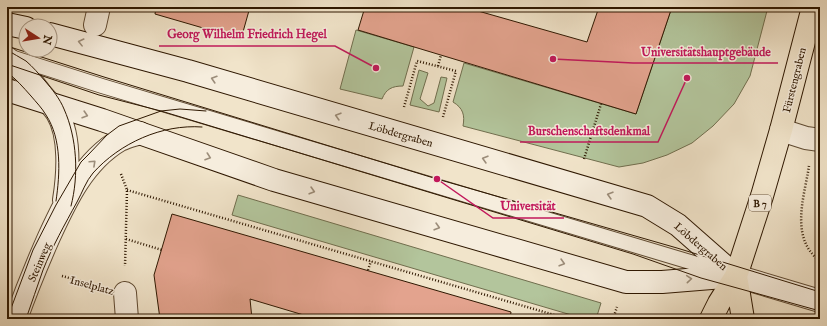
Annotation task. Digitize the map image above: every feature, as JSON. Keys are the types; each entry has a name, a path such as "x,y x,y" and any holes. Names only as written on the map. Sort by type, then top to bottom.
{"main road":[{"name":"Fürstengraben","path":"781,130 813,7"},
{"path":"7,24 18,26"},
{"name":"Löbdergraben","path":"58,36 180,69 647,206 678,225 736,276"},
{"path":"7,57 20,68 48,103"},
{"name":"Löbdergraben","path":"7,90 140,133 274,180 626,282 662,282 736,276"},
{"name":"Steinweg","path":"48,103 56,112 62,125 67,148 66,188 63,206"},
{"path":"781,130 813,139"},
{"name":"B 7","path":"711,319 736,276 762,196 781,130"},
{"name":"Steinweg","path":"16,319 36,266 63,206 86,169 104,152 121,140 140,133"},
{"path":"736,276 820,301"},
{"name":"B 7","path":"736,276 743,319"},
{"name":"Inselplatz","path":"125,293 127,319"}],"lane":[{"path":"7,57 736,276"}],"path":[{"path":"478,11 481,7 489,9 489,7"},
{"path":"438,66 440,55"},
{"path":"403,112 417,61 456,71 442,123"},
{"path":"582,163 600,104"},
{"path":"813,139 801,216 802,233 809,250 820,263"},
{"path":"119,168 127,190 125,293"},
{"path":"127,190 568,319"},
{"path":"126,239 162,250"},
{"path":"368,270 371,261"},
{"name":"Inselplatz","path":"36,266 64,277 125,293"}],"green space":[{"path":"672,7 768,7 750,76 734,104 713,126 692,143 667,155 643,163 619,167 463,126 464,118 461,109 453,102 464,63 636,114"},
{"path":"356,30 414,47 403,86 390,89 385,93 382,99 340,89"},
{"path":"419,70 428,73 420,99 428,106 434,103 441,77 447,78 439,112 410,105"},
{"path":"238,195 601,303 596,319 585,319 232,215"}],"building":[{"path":"156,7 250,7 241,39 155,14"},
{"path":"365,7 464,7 587,42 599,7 672,7 636,114 358,30"},
{"path":"172,214 511,312 510,319 317,319 250,299 252,319 160,319 154,275"}],"tram line":[{"path":"7,46 437,179 677,248 820,292"},
{"path":"7,50 26,61 34,68 53,91 64,109 72,132 76,169 74,194 71,206"},
{"path":"7,64 99,95 161,111 633,254 701,278 820,311"},
{"path":"7,72 39,105 51,124 55,135 59,168 56,201"},
{"path":"7,319 33,250 56,205 81,162 107,135 119,126 161,111 180,109 206,111"},
{"path":"26,319 50,253 86,183 93,173 104,162 129,144 157,132 187,127 202,127"}],"place":[{"name":"Universitätshauptgebäude","path":"553,59"},
{"name":"Georg Wilhelm Friedrich Hegel","path":"376,68"},
{"name":"Burschenschaftsdenkmal","path":"687,78"},
{"name":"Universität","path":"437,179"}]}
